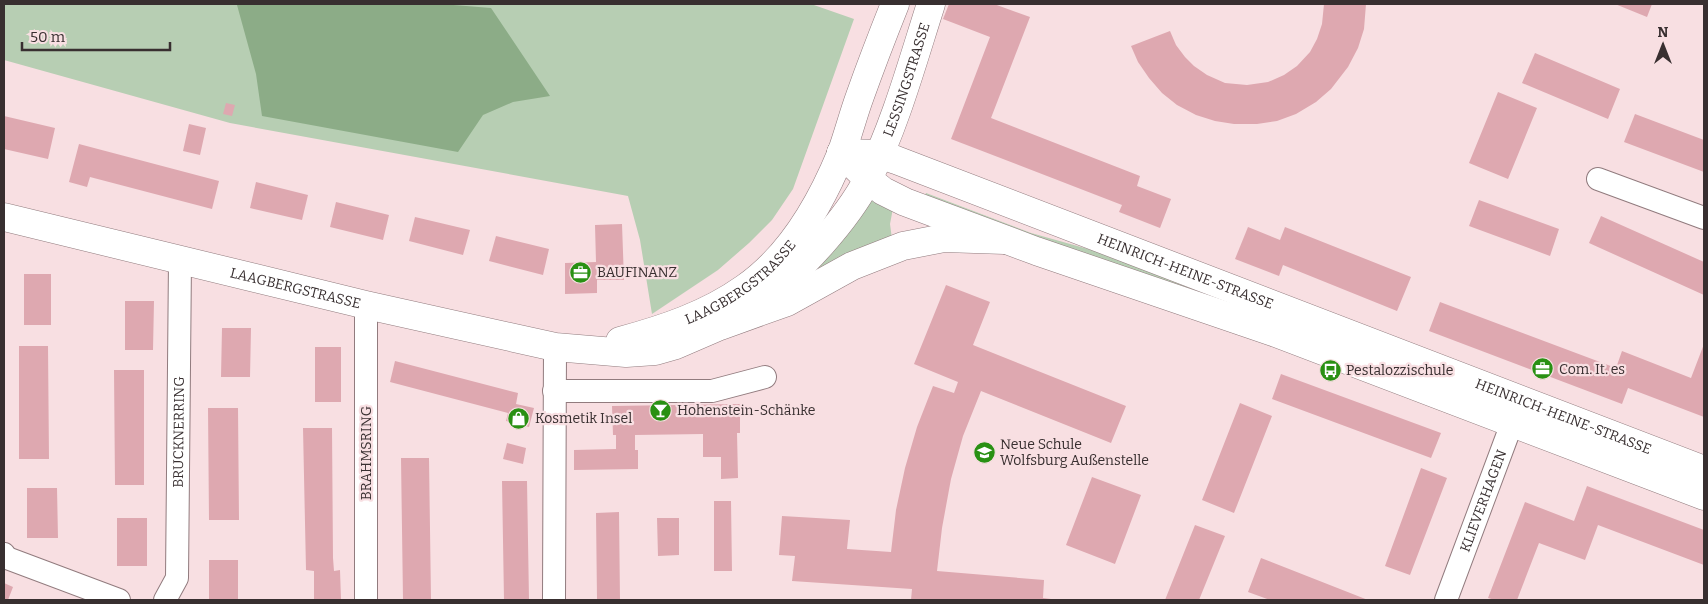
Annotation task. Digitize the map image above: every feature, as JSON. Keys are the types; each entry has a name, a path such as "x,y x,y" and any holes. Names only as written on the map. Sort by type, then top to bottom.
{"street":[{"path":"841,153 860,96 895,4"},
{"name":"LESSINGSTRASSE","path":"879,154 896,111 930,4"},
{"name":"HEINRICH-HEINE-STRASSE","path":"841,153 879,154 1516,411 1704,496"},
{"name":"HEINRICH-HEINE-STRASSE","path":"841,153 883,191 905,202 1005,240 1273,332 1704,470"},
{"name":"LAAGBERGSTRASSE","path":"590,350 649,333 691,318 746,288 776,262 800,232 818,204 841,153"},
{"name":"LAAGBERGSTRASSE","path":"720,326 766,295 808,258 842,219 868,179 879,154"},
{"path":"1598,179 1704,218"},
{"name":"LAAGBERGSTRASSE","path":"4,217 366,305 555,348 626,353 655,351 676,345 720,326 787,302"},
{"name":"HEINRICH-HEINE-STRASSE","path":"787,302 852,266 903,246 944,238 1005,240"},
{"name":"BRUCKNERRING","path":"165,600 177,578 180,260"},
{"name":"BRAHMSRING","path":"366,305 366,600"},
{"path":"554,600 555,348"},
{"path":"554,391 712,391 765,377"},
{"name":"KLIEVERHAGEN","path":"1446,600 1516,411"},
{"path":"4,554 7,558 118,600"}],"green space":[{"path":"4,4 811,4 854,19 793,189 772,220 718,270 652,314 640,240 628,196 230,123 4,60"},
{"path":"441,4 491,8 550,96 513,102 483,115 458,152 262,116 256,74 237,5"},
{"path":"926,193 1031,233 1113,256 1214,294 1266,319 924,198"},
{"path":"869,199 893,208 890,224 892,239 816,273 813,269"}],"building":[{"path":"949,4 994,4 1030,17 991,118 1140,176 1137,186 1171,199 1160,228 1119,212 1122,205 951,139 990,37 943,19"},
{"path":"1324,4 1366,4 1364,29 1358,48 1348,67 1331,89 1316,102 1296,114 1277,121 1257,124 1234,124 1196,115 1177,105 1162,93 1138,62 1131,46 1170,31 1176,45 1185,57 1207,75 1225,83 1247,85 1268,82 1284,75 1297,66 1310,52 1322,24"},
{"path":"1615,4 1652,4 1647,17"},
{"path":"1535,53 1620,89 1608,119 1522,83"},
{"path":"1498,92 1537,108 1508,179 1469,163"},
{"path":"226,103 235,105 232,116 223,114"},
{"path":"1635,114 1704,140 1704,172 1624,142"},
{"path":"4,116 55,128 48,159 4,149"},
{"path":"189,124 206,128 200,155 183,151"},
{"path":"79,144 219,181 212,209 90,177 87,187 69,182"},
{"path":"256,182 308,195 302,220 250,208"},
{"path":"1479,200 1559,229 1550,256 1469,226"},
{"path":"336,202 389,215 383,240 330,227"},
{"path":"1601,216 1704,262 1704,295 1589,243"},
{"path":"415,217 470,230 463,255 409,241"},
{"path":"622,224 624,280 597,280 597,293 565,294 565,263 596,262 595,225"},
{"path":"1248,227 1280,240 1285,227 1411,277 1397,311 1283,265 1279,276 1235,259"},
{"path":"496,236 549,249 543,275 489,261"},
{"path":"24,274 51,274 51,325 24,325"},
{"path":"946,285 990,302 973,345 1126,406 1111,443 981,391 963,436 951,479 942,528 937,571 1044,580 1043,598 1051,600 911,600 912,589 792,581 795,556 779,555 782,516 850,520 847,549 891,552 896,510 905,468 917,427 933,386 954,393 958,382 914,364"},
{"path":"125,301 154,301 153,350 125,350"},
{"path":"1440,302 1616,368 1622,351 1691,378 1704,344 1704,417 1628,388 1622,404 1429,331"},
{"path":"222,328 251,328 250,377 221,377"},
{"path":"19,346 48,346 49,459 19,459"},
{"path":"315,347 341,347 341,402 315,402"},
{"path":"395,361 518,393 516,404 534,408 529,427 506,421 508,413 390,382"},
{"path":"114,370 144,370 144,485 115,485"},
{"path":"1281,374 1441,433 1431,458 1272,399"},
{"path":"1240,403 1272,416 1234,513 1202,500"},
{"path":"740,404 740,433 737,433 738,478 721,479 721,457 703,457 703,434 635,435 635,450 638,450 638,469 574,470 574,450 616,449 616,435 613,435 612,406"},
{"path":"208,408 238,408 239,520 209,520"},
{"path":"303,428 332,428 333,558 334,571 340,570 341,600 314,600 314,571 306,570"},
{"path":"507,443 526,448 523,464 503,459"},
{"path":"401,458 429,458 431,600 403,600"},
{"path":"1421,468 1447,478 1410,575 1385,566"},
{"path":"1092,477 1141,495 1115,564 1066,545"},
{"path":"502,481 527,481 529,600 504,600"},
{"path":"1587,486 1704,530 1704,565 1598,525 1585,560 1539,543 1517,600 1495,600 1488,598 1525,502 1574,521"},
{"path":"27,488 57,488 58,538 27,538"},
{"path":"714,501 731,501 732,571 714,571"},
{"path":"619,512 620,600 597,600 596,513"},
{"path":"117,518 147,518 147,566 117,566"},
{"path":"657,518 679,518 679,555 658,556"},
{"path":"1195,525 1225,536 1199,600 1165,600"},
{"path":"1261,558 1368,600 1270,600 1248,592"},
{"path":"209,560 238,560 238,600 209,600"},
{"path":"4,583 13,587 8,600 4,600"}],"place":[{"name":"BAUFINANZ","path":"581,272"},
{"name":"Com. It. es","path":"1543,369"},
{"name":"Pestalozzischule","path":"1330,370"},
{"name":"Hohenstein-Schänke","path":"661,410"},
{"name":"Kosmetik Insel","path":"519,418"},
{"name":"Neue Schule Wolfsburg Außenstelle","path":"984,452"}]}
